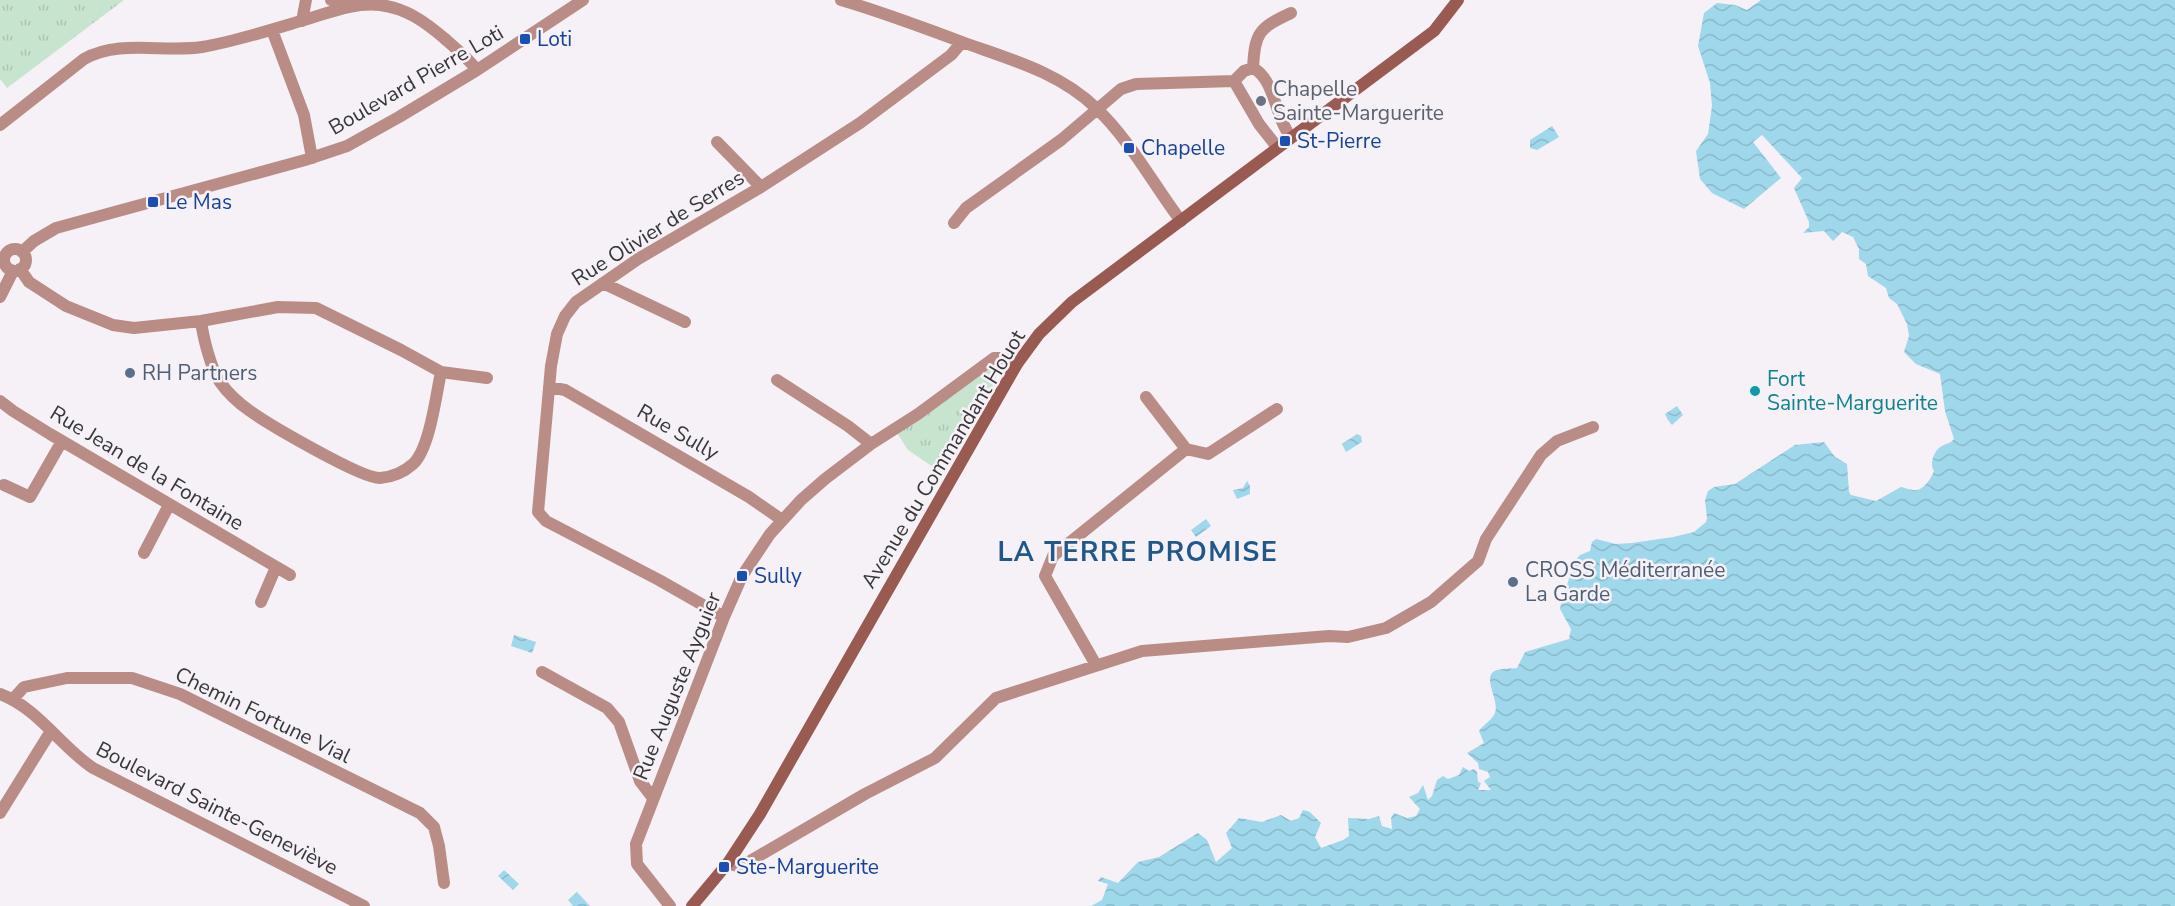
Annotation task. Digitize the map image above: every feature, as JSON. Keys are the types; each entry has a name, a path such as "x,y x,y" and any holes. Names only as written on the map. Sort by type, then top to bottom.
{"main road":[{"name":"Avenue du Commandant Houot","path":"692,906 728,862 780,779 1017,364 1039,334 1072,302 1434,31 1458,0"}],"street":[{"path":"302,21 306,0"},
{"path":"331,0 353,6"},
{"name":"Boulevard Pierre Loti","path":"22,252 45,234 66,225 312,158 347,146 477,70 583,0"},
{"path":"841,0 880,11 1032,67 1061,80 1097,108 1129,148 1181,221"},
{"path":"0,125 94,53 120,48 199,47 272,30 353,6 378,5 397,8 418,17 477,70"},
{"path":"1253,68 1254,48 1262,30 1267,24 1291,13"},
{"path":"272,30 304,115 312,158"},
{"name":"Rue Olivier de Serres","path":"724,617 546,521 538,512 549,387 557,334 565,316 576,302 638,259 761,187 860,123 951,55 962,42"},
{"path":"954,223 966,208 1061,140 1097,108 1128,85 1234,81 1244,71 1253,68 1265,78 1280,118 1291,137"},
{"path":"1234,81 1258,124 1277,147"},
{"path":"717,142 761,187"},
{"path":"0,297 16,270 26,261 22,252 14,249 2,256 6,266 16,270 29,282 66,306 113,325 134,328 201,321 278,307 316,308 441,372 487,378"},
{"path":"603,283 685,322"},
{"path":"201,321 204,340 219,381 248,410 305,444 356,470 378,478 399,474 415,462 429,433 441,372"},
{"name":"Rue Auguste Ayguier","path":"670,906 637,864 636,844 724,617 742,576 753,558 782,520 825,479 871,444 918,414 994,358 1003,358 1017,364"},
{"path":"777,380 848,426 871,444"},
{"name":"Rue Sully","path":"549,387 566,390 740,491 782,520"},
{"path":"1146,398 1186,449 1208,454 1277,410"},
{"name":"Rue Jean de la Fontaine","path":"0,400 13,411 62,441 290,575"},
{"path":"728,862 740,867 866,794 935,758 996,698 1142,651 1329,636 1348,637 1386,628 1431,602 1478,561 1486,538 1541,454 1557,441 1593,427"},
{"path":"4,485 30,497 62,441"},
{"path":"1096,664 1045,576 1053,556 1186,449"},
{"path":"144,554 169,505"},
{"path":"261,602 276,567"},
{"path":"542,672 607,708 619,722 640,781 653,798"},
{"name":"Chemin Fortune Vial","path":"13,699 24,687 67,678 132,678 180,694 420,813 434,827 440,846 444,883"},
{"name":"Boulevard Sainte-Geneviève","path":"0,694 28,709 76,757 116,782 364,906"},
{"path":"0,813 51,731"}],"green space":[{"path":"0,0 124,0 7,88 0,79"},
{"path":"990,367 997,370 995,382 939,471 908,450 897,433"}],"water":[{"path":"1761,0 2175,0 2175,906 1091,906 1102,900 1108,884 1098,881 1101,877 1118,883 1138,862 1159,857 1198,833 1207,840 1216,862 1232,848 1226,833 1239,818 1262,822 1281,815 1291,821 1299,818 1303,810 1310,812 1321,823 1315,837 1321,848 1349,836 1348,818 1369,819 1379,816 1382,826 1392,829 1391,818 1394,813 1407,818 1416,816 1420,809 1409,797 1418,793 1423,785 1428,800 1432,796 1437,780 1443,776 1448,779 1459,775 1463,767 1469,771 1474,769 1477,772 1478,782 1481,783 1478,790 1491,790 1484,781 1490,777 1488,772 1479,769 1478,763 1467,753 1484,743 1479,731 1495,713 1490,677 1497,670 1517,668 1525,652 1569,639 1571,629 1560,609 1561,604 1575,560 1590,551 1592,542 1596,539 1616,544 1632,543 1694,532 1706,522 1705,500 1708,491 1714,487 1735,484 1795,445 1824,442 1835,457 1847,464 1851,495 1876,501 1901,487 1920,489 1930,479 1934,471 1932,461 1935,454 1939,448 1954,439 1945,411 1940,374 1916,364 1904,352 1909,336 1907,324 1897,304 1889,298 1886,288 1868,276 1866,264 1859,259 1859,249 1853,237 1842,232 1833,241 1824,231 1803,233 1809,227 1809,222 1794,188 1802,178 1762,135 1753,142 1781,178 1744,209 1712,193 1700,179 1696,151 1708,134 1712,106 1710,83 1698,46 1704,13 1717,3 1735,5 1747,10"},
{"path":"1552,126 1559,137 1537,150 1530,148 1530,140"},
{"path":"1677,406 1683,415 1672,425 1665,414"},
{"path":"1357,434 1361,436 1362,442 1346,452 1342,444"},
{"path":"1247,481 1250,494 1237,499 1233,490 1243,488"},
{"path":"1206,519 1211,526 1196,537 1191,530"},
{"path":"514,635 536,642 532,653 511,646"},
{"path":"504,870 519,884 513,890 498,876"},
{"path":"577,892 590,906 573,906 568,900"}],"place":[{"name":"Loti","path":"525,39"},
{"name":"Chapelle Sainte-Marguerite","path":"1261,101"},
{"name":"St-Pierre","path":"1285,141"},
{"name":"Chapelle","path":"1129,148"},
{"name":"Le Mas","path":"153,202"},
{"name":"RH Partners","path":"130,373"},
{"name":"Fort Sainte-Marguerite","path":"1755,391"},
{"name":"Sully","path":"742,576"},
{"name":"CROSS Méditerranée La Garde","path":"1513,582"},
{"name":"Ste-Marguerite","path":"724,867"}],"district":[{"name":"LA TERRE PROMISE","path":"1138,552"}]}
